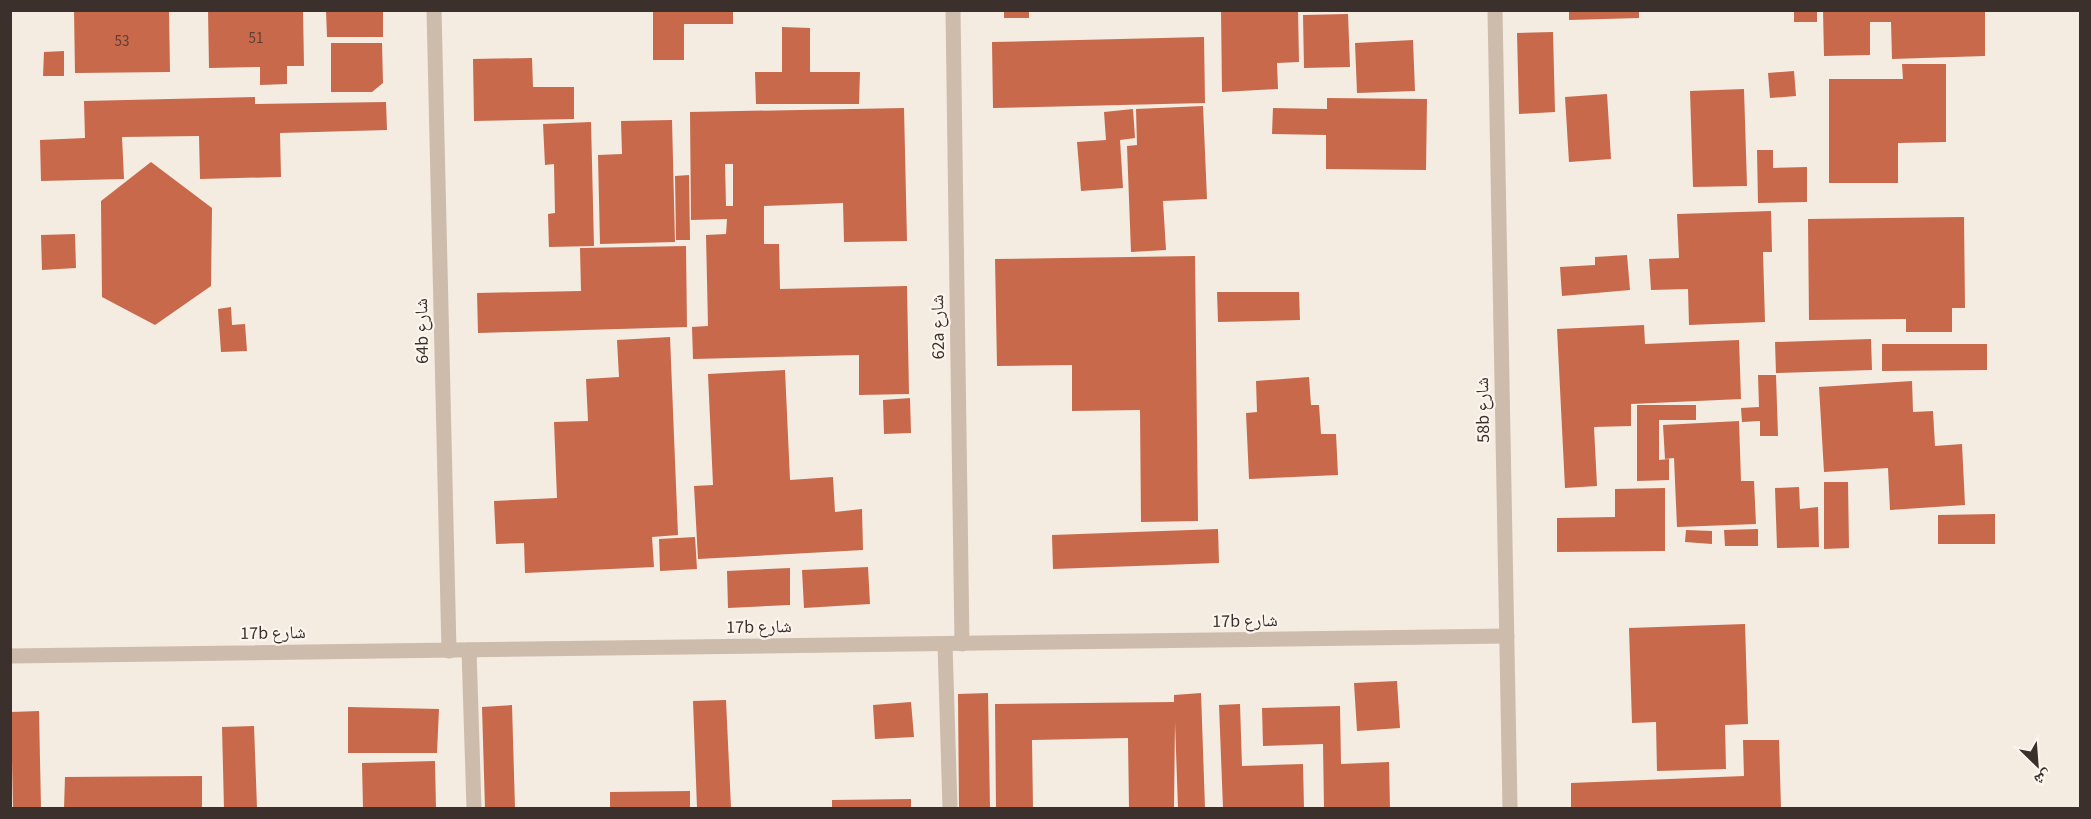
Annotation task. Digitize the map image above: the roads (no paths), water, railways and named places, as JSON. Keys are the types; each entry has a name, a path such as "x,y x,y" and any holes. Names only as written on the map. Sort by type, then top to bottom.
{"street":[{"name":"64b شارع","path":"435,10 449,651"},
{"name":"62a شارع","path":"953,10 962,644"},
{"name":"58b شارع","path":"1495,10 1510,808"},
{"name":"17b شارع","path":"10,656 1507,636"},
{"path":"945,644 950,808"},
{"path":"469,650 474,808"}]}
